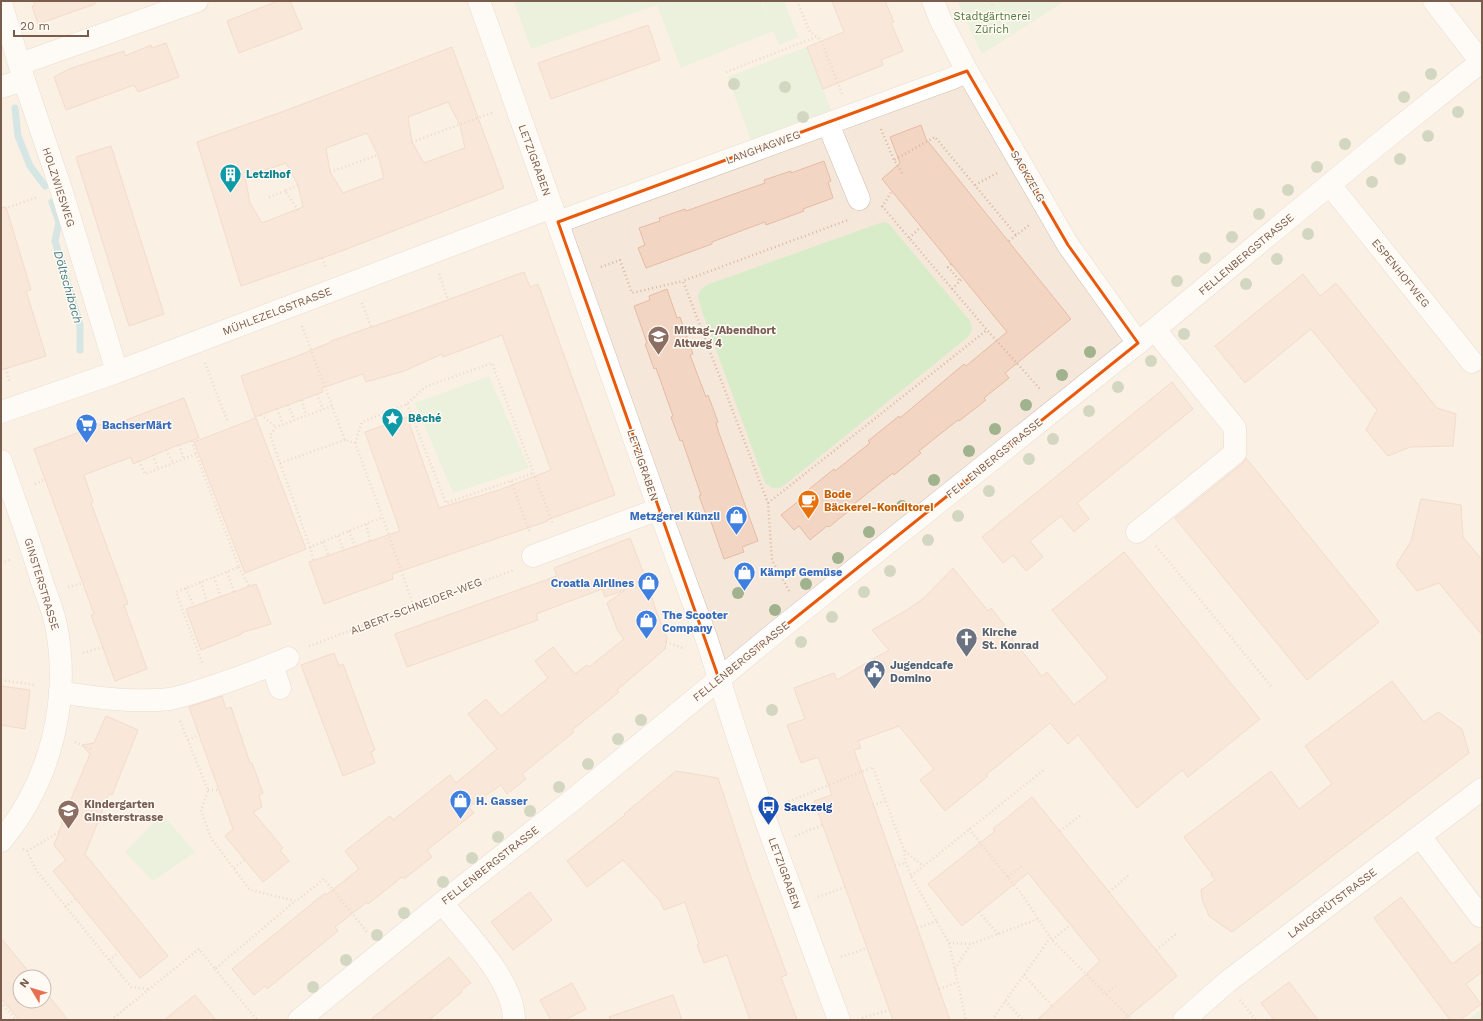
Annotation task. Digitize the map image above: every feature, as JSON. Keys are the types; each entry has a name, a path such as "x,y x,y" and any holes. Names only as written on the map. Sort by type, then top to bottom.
{"street":[{"path":"1,87 22,72 197,1"},
{"name":"LETZIGRABEN","path":"479,1 702,626 768,827 849,1020"},
{"name":"SACKZELG","path":"933,1 941,21 967,71 1068,245 1147,336 1235,428 1235,453 1139,530"},
{"path":"1434,1 1482,61"},
{"name":"HOLZWIESWEG","path":"1,3 61,189 117,372"},
{"name":"FELLENBERGSTRASSE","path":"299,1020 442,903 580,794 719,679 1147,336 1482,61"},
{"name":"LANGHAGWEG","path":"555,215 828,124 953,78 967,71"},
{"path":"828,124 862,209"},
{"name":"ESPENHOFWEG","path":"1330,185 1472,362"},
{"name":"MÜHLEZELGSTRASSE","path":"1,412 555,215"},
{"name":"GINSTERSTRASSE","path":"1,461 33,552 56,624 60,659 60,692 55,732 43,770 22,813 11,845"},
{"path":"530,559 561,545 659,509"},
{"path":"60,692 144,700 170,699 191,694 288,657"},
{"path":"280,688 288,657"},
{"name":"LANGGRÜTSTRASSE","path":"1184,1020 1227,982 1482,789"},
{"path":"1420,836 1480,916"},
{"path":"442,903 493,965 507,991 514,1020"}],"path":[{"path":"797,1 810,32 821,40 850,115"},
{"path":"990,1 994,8"},
{"path":"726,72 816,37"},
{"path":"872,108 894,160 902,173"},
{"path":"412,142 497,111"},
{"path":"894,160 935,137 1016,235"},
{"path":"330,172 378,154"},
{"path":"975,186 1003,170"},
{"path":"269,197 298,185"},
{"path":"1,210 61,189"},
{"path":"286,191 298,210"},
{"path":"883,207 892,191"},
{"path":"880,200 883,207 952,289 1040,389"},
{"path":"600,267 620,260 632,293 683,281 862,209 883,207"},
{"path":"1008,241 1034,221"},
{"path":"909,238 921,227"},
{"path":"951,264 948,267 960,281"},
{"path":"438,272 448,300"},
{"path":"952,289 963,278"},
{"path":"683,281 768,503 772,560 789,592"},
{"path":"361,301 371,327"},
{"path":"301,323 345,440"},
{"path":"768,503 987,330"},
{"path":"203,359 227,420"},
{"path":"414,607 355,443 362,422 407,404 425,387 492,363 561,545"},
{"path":"6,368 12,389"},
{"path":"317,394 323,409"},
{"path":"302,400 306,415"},
{"path":"407,404 446,503 534,473"},
{"path":"288,405 294,420"},
{"path":"314,562 270,435 276,427 332,405"},
{"path":"277,409 283,424"},
{"path":"261,415 276,427"},
{"path":"280,463 345,440 355,443"},
{"path":"192,441 240,567 249,586"},
{"path":"179,445 184,459"},
{"path":"166,450 173,463"},
{"path":"139,461 145,474 196,454"},
{"path":"153,456 158,469"},
{"path":"511,482 530,559"},
{"path":"310,547 383,518"},
{"path":"366,524 370,541"},
{"path":"1139,530 1271,686"},
{"path":"349,531 355,547"},
{"path":"338,536 344,551"},
{"path":"323,542 330,556"},
{"name":"ALBERT-SCHNEIDER-WEG","path":"288,657 530,559"},
{"path":"204,668 176,592 240,567"},
{"path":"227,572 234,592"},
{"path":"214,578 221,597"},
{"path":"200,582 207,602"},
{"path":"66,588 83,583"},
{"path":"186,588 194,607"},
{"path":"666,642 691,652"},
{"path":"81,654 103,647"},
{"path":"1,680 47,686 60,692"},
{"path":"170,699 208,790 201,810 211,838 250,890 296,901"},
{"path":"188,740 199,735"},
{"path":"73,741 91,749"},
{"path":"781,804 873,767 904,850 911,876 949,943 966,1020"},
{"path":"911,876 1045,769"},
{"path":"208,790 218,790"},
{"path":"873,805 885,801"},
{"path":"1060,831 1081,814"},
{"path":"793,836 823,825"},
{"path":"969,829 1023,896 1051,939 1132,1020"},
{"path":"27,851 59,832"},
{"path":"11,845 27,851 36,870 131,987 148,989"},
{"path":"904,850 923,866"},
{"path":"234,868 244,860"},
{"path":"895,866 906,862"},
{"path":"1008,877 1022,866"},
{"path":"1109,892 1130,875"},
{"path":"215,969 324,879 370,934"},
{"path":"815,898 845,887"},
{"path":"65,907 74,899"},
{"path":"979,912 998,934"},
{"path":"949,943 971,944 1038,919"},
{"path":"917,928 936,921"},
{"path":"992,1020 1051,939 1070,925"},
{"path":"1156,950 1176,934"},
{"path":"955,970 971,944"},
{"path":"837,958 867,948"},
{"path":"111,1020 199,949 257,1020"},
{"path":"109,960 118,953"},
{"path":"1024,975 1052,1006"},
{"path":"939,989 958,982"},
{"path":"1106,994 1118,984"},
{"path":"1236,995 1256,1020"},
{"path":"1006,1001 1023,1020"},
{"path":"1,1002 16,1019"},
{"path":"849,1020 889,1010"}],"highlighted area":[{"path":"967,71 1068,245 1138,343 719,679 558,222"}],"shaded area":[{"path":"1,1 1482,1 1482,1020 1,1020"}],"green space":[{"path":"514,1 761,1 769,20 762,1 784,1 798,37 779,45 773,31 681,68 657,5 531,49"},
{"name":"Stadtgärtnerei Zürich","path":"957,1 1065,1 982,54"},
{"path":"807,47 831,110 751,141 728,77"},
{"path":"886,222 970,321 972,329 968,337 782,487 771,487 765,483 703,314 698,297 699,293 709,284"},
{"path":"489,376 529,468 453,493 415,403"},
{"path":"162,814 195,852 153,881 125,852"},
{"path":"1482,1009 1482,1020 1469,1020"}],"building":[{"path":"33,1 95,1 95,4 38,24 32,6 35,5"},
{"path":"278,1 290,1 302,29 239,53 227,21"},
{"path":"832,1 885,1 894,22 891,23 903,51 881,60 883,65 823,89 807,47 844,32"},
{"path":"648,25 660,60 551,99 538,63"},
{"path":"166,43 179,77 138,92 134,85 66,110 54,77 69,69 124,51 125,56 151,45 152,48"},
{"path":"452,47 504,188 339,252 241,286 197,142 290,109","holes":["448,102 460,125 465,148 424,163 412,142 408,117","367,133 378,155 384,178 343,193 330,172 326,148","286,163 298,185 303,207 262,223 250,203 245,177"]},
{"path":"921,125 926,139 1071,319 1005,373 1009,378 984,398 986,400 934,439 919,451 921,453 894,475 893,473 854,504 855,506 829,527 827,526 810,540 799,526 794,530 781,515 805,496 803,494 870,443 868,441 899,416 900,418 964,364 966,366 1007,332 882,179 900,163 890,137"},
{"path":"111,146 164,314 129,326 76,157"},
{"path":"824,161 831,181 828,182 833,198 803,209 804,211 766,225 765,222 712,242 712,244 646,268 638,248 645,245 639,228 660,221 659,218 685,209 686,211 765,183 764,180 791,171 791,173"},
{"path":"6,207 31,290 26,291 46,356 1,370 1,208"},
{"path":"524,272 530,287 538,284 615,495 547,520 548,521 392,574 393,579 324,604 309,562 400,531 365,432 407,417 439,508 499,490 551,470 502,335 443,357 442,354 404,371 366,382 363,374 322,388 323,392 255,417 241,376 295,357 331,341"},
{"path":"1303,274 1320,296 1336,283 1437,408 1456,414 1453,446 1410,447 1388,456 1366,430 1377,410 1311,329 1245,383 1215,346"},
{"path":"667,289 677,318 680,317 693,354 690,355 706,397 708,395 718,422 716,423 719,433 758,541 742,547 744,552 724,559 710,519 708,520 699,496 701,495 682,440 680,441 671,417 673,416 656,368 654,369 645,344 647,343 634,306 650,300 649,296"},
{"path":"1172,382 1193,409 1077,503 1089,519 1074,532 1061,516 1030,541 1043,557 1026,571 1013,555 1003,563 982,537"},
{"path":"184,398 199,438 133,464 131,457 84,475 93,502 91,503 128,604 124,605 147,669 115,681 91,615 94,614 34,449 102,424 103,429"},
{"path":"256,418 306,549 245,573 194,442"},
{"path":"1246,458 1379,622 1307,680 1175,518 1243,463"},
{"path":"1421,499 1461,505 1463,537 1482,560 1482,635 1439,583 1417,591 1396,565 1411,541"},
{"path":"630,538 667,638 665,649 617,690 619,692 572,730 574,732 522,774 526,779 507,794 501,785 469,807 474,813 427,850 432,857 404,879 402,877 368,904 367,902 335,927 338,931 267,989 265,986 254,995 232,969 325,893 326,895 359,869 345,851 390,816 393,820 450,775 456,783 497,749 468,714 486,699 501,716 548,678 535,661 553,647 575,674 587,665 589,667 624,639 618,631 607,603 625,590 605,597 602,589 536,614 538,620 407,667 395,634 557,576 554,568"},
{"path":"1124,552 1260,719 1188,777 1182,770 1137,808 1078,735 1068,744 1050,723 986,775 988,776 945,811 920,780 934,769 899,726 858,741 861,748 854,750 950,1020 893,1020 814,801 832,795 818,757 801,763 787,725 805,719 794,688 834,673 837,680 889,650 872,630 907,610 924,598 953,568 988,611 991,608 1014,637 1012,639 1042,676 1047,672 1074,705 1108,678 1052,610"},
{"path":"256,584 271,624 241,633 242,634 201,650 186,609"},
{"path":"334,653 339,666 343,664 375,750 371,752 375,763 343,776 301,665"},
{"path":"1392,681 1424,722 1438,712 1462,729 1469,753 1232,932 1209,916 1202,899 1201,890 1215,880 1184,837 1271,771 1299,809 1332,784 1305,746"},
{"path":"1,686 30,690 25,729 1,725"},
{"path":"222,696 226,709 231,707 250,763 252,763 263,793 259,795 262,807 253,812 283,848 280,850 289,861 263,882 225,836 233,829 189,707"},
{"path":"106,716 138,730 112,795 109,794 85,854 168,956 140,978 53,871 66,860 54,845 62,824 61,823 90,754 82,745 94,743"},
{"path":"676,771 718,778 749,872 787,975 781,977 797,1020 750,1020 727,955 704,963 697,945 699,944 685,902 664,910 660,901 623,860 587,887 567,861 625,815 624,814"},
{"path":"1032,797 1177,976 1124,1020 1037,1020 1100,961 1028,873 962,926 928,884 995,831 993,829"},
{"path":"530,892 552,920 513,950 491,922"},
{"path":"1401,897 1452,964 1482,942 1482,972 1466,984 1481,1004 1460,1020 1450,1020 1374,918"},
{"path":"1,938 26,969 12,969 12,1009 52,1009 52,1000 68,1020 19,1020 1,998"},
{"path":"449,957 471,983 461,990 462,992 429,1020 370,1020"},
{"path":"1289,982 1318,1020 1274,1020 1261,1003"},
{"path":"572,983 586,1009 565,1020 551,1020 540,1000"},
{"path":"195,995 216,1020 164,1020"},
{"path":"673,995 682,1020 610,1020 609,1017"}],"waterway":[{"name":"Döltschibach","path":"15,108 18,136 30,166 45,186"},
{"name":"Döltschibach","path":"52,202 59,222 55,241 80,325 80,350"}],"place":[{"name":"Letzihof","path":"230,194"},
{"name":"Mittag-/Abendhort Altweg 4","path":"659,356"},
{"name":"Bêché","path":"392,438"},
{"name":"BachserMärt","path":"86,444"},
{"name":"Bode Bäckerei-Konditorei","path":"809,520"},
{"name":"Metzgerei Künzli","path":"736,536"},
{"name":"Kämpf Gemüse","path":"745,592"},
{"name":"Croatia Airlines","path":"649,602"},
{"name":"The Scooter Company","path":"647,640"},
{"name":"Kirche St. Konrad","path":"966,658"},
{"name":"Jugendcafe Domino","path":"874,690"},
{"name":"H. Gasser","path":"460,820"},
{"name":"Sackzelg","path":"768,826"},
{"name":"Kindergarten Ginsterstrasse","path":"69,830"}]}
